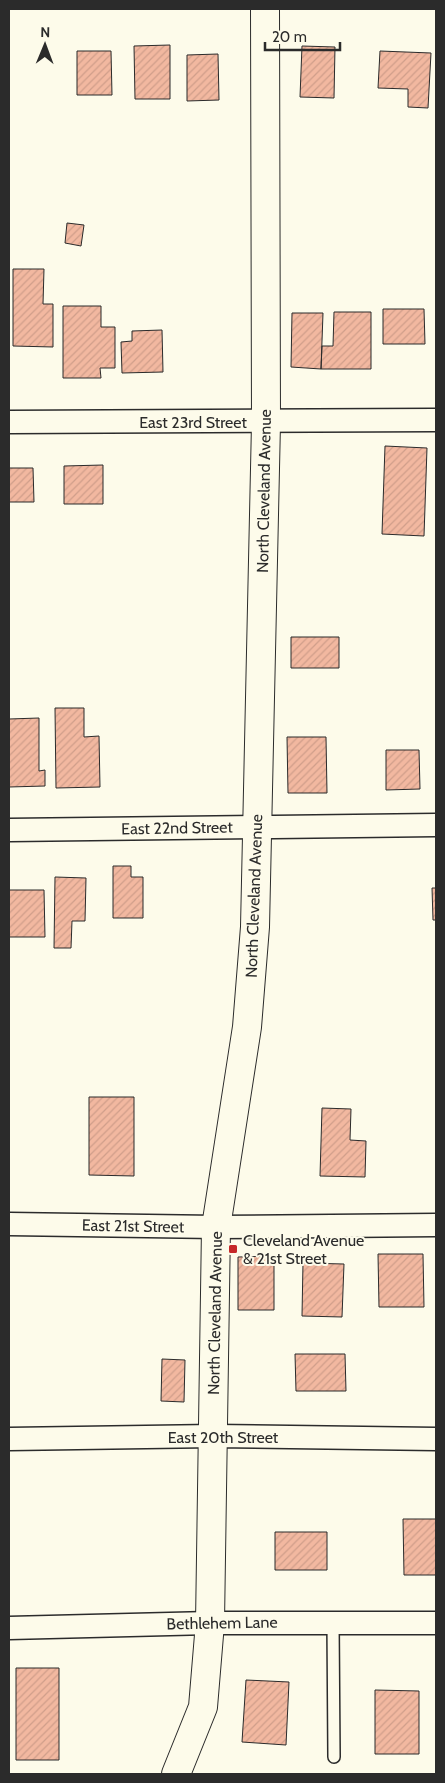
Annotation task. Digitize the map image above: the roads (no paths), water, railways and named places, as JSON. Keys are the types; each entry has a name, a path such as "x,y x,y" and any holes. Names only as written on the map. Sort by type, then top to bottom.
{"street":[{"name":"North Cleveland Avenue","path":"176,1774 203,1707 210,1623 216,1227 247,1027 255,927 266,422 265,9"},
{"name":"East 23rd Street","path":"9,422 436,420"},
{"name":"East 22nd Street","path":"9,830 436,826"},
{"name":"East 21st Street","path":"9,1224 216,1227 436,1225"},
{"name":"East 20th Street","path":"9,1439 214,1436 436,1439"},
{"name":"Bethlehem Lane","path":"9,1628 210,1623 436,1623"}],"lane":[{"path":"332,1622 334,1757"}],"place":[{"name":"Cleveland Avenue & 21st Street","path":"233,1249"}]}
